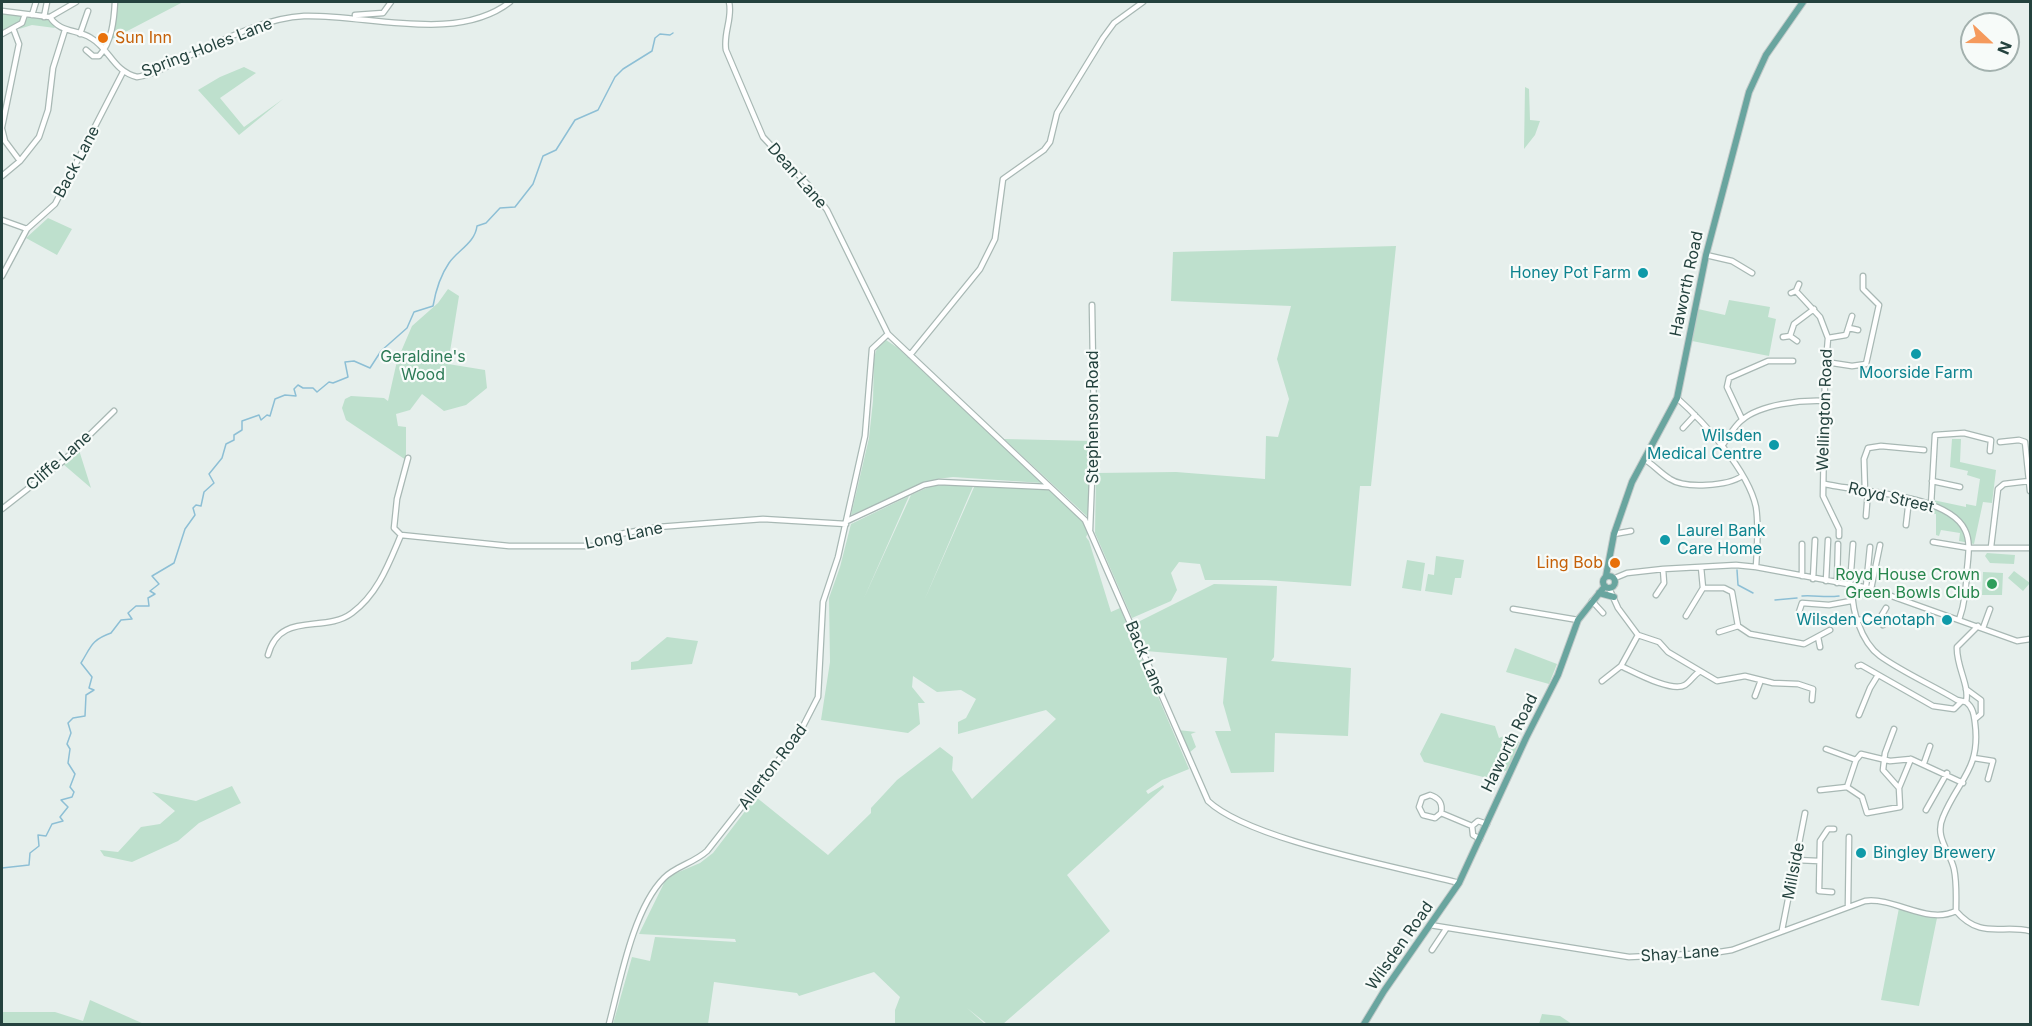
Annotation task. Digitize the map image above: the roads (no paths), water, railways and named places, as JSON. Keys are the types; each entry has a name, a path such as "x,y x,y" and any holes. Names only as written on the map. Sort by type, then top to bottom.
{"main road":[{"name":"Haworth Road","path":"1607,587 1603,581 1614,534 1643,459 1677,398 1706,255 1749,92 1766,55 1803,2"},
{"path":"1606,576 1615,578"},
{"name":"Haworth Road","path":"1460,883 1558,675 1578,620 1599,593 1615,584 1615,578"},
{"path":"1599,593 1614,597"},
{"name":"Wilsden Road","path":"1364,1024 1460,883"}],"street":[{"path":"32,15 36,2"},
{"path":"47,2 47,17"},
{"path":"47,17 76,2"},
{"path":"86,50 93,56 99,56 104,50 112,26 115,2"},
{"path":"354,17 383,13 391,2"},
{"path":"354,17 403,26 419,25 486,16 510,2"},
{"name":"Dean Lane","path":"729,2 730,14 725,31 726,50 756,123 763,137 810,187 827,210 888,334"},
{"path":"909,355 980,269 995,239 1003,180 1044,150 1050,142 1057,113 1103,38 1114,23 1143,2"},
{"path":"2,11 47,17 65,30 91,37 123,72"},
{"path":"80,34 88,11"},
{"path":"2,34 22,23 25,14"},
{"name":"Spring Holes Lane","path":"123,72 137,77 143,76 236,35 293,17 354,17"},
{"path":"13,28 19,44 2,124 4,141 20,161"},
{"path":"2,176 34,146 42,129 53,68 65,30"},
{"name":"Back Lane","path":"2,276 27,229 55,204 123,72"},
{"path":"2,220 27,229"},
{"path":"1706,255 1732,261 1752,273"},
{"path":"1826,362 1852,366 1866,364 1879,304 1864,291 1863,276"},
{"name":"Wellington Road","path":"1799,284 1793,292 1814,309 1826,326 1828,338 1823,496 1839,529 1839,536"},
{"name":"Stephenson Road","path":"1090,530 1094,426 1092,305"},
{"path":"1790,336 1794,324 1814,309"},
{"path":"1828,338 1845,337 1852,316"},
{"path":"1849,328 1858,330"},
{"name":"Back Lane","path":"888,334 1085,520 1208,801 1229,816 1266,831 1460,883"},
{"name":"Allerton Road","path":"609,1024 636,928 655,890 672,871 692,863 707,851 799,734 814,709 821,683 823,602 847,523 865,436 872,349 888,334"},
{"path":"1783,337 1790,336 1797,341"},
{"path":"1742,419 1727,387 1729,378 1768,361 1793,361"},
{"path":"1677,398 1722,446 1742,476 1756,506 1756,567"},
{"path":"1722,446 1742,419 1783,403 1801,400 1825,401"},
{"name":"Cliffe Lane","path":"2,510 62,462 114,411"},
{"path":"1683,428 1695,415"},
{"path":"1931,505 1935,435 1964,433 1990,440 1990,451"},
{"path":"2000,442 2019,440 2025,442 2031,491"},
{"path":"1866,516 1867,491 1864,459 1869,448 1881,446 1924,450"},
{"path":"268,655 271,642 277,634 299,625 334,621 352,613 381,581 401,536 394,528 408,458"},
{"path":"1643,459 1677,482 1702,485 1733,482 1742,476"},
{"path":"1932,481 1960,487"},
{"path":"1991,547 1998,489 2004,484 2029,481"},
{"path":"847,523 924,485 939,482 1050,487"},
{"name":"Royd Street","path":"1825,484 1909,499 1931,505 1959,520 1966,531 1969,548 1965,606 1959,620"},
{"path":"1906,525 1909,499"},
{"name":"Long Lane","path":"401,536 509,546 593,546 620,534 658,527 763,519 847,523"},
{"path":"1614,534 1631,531"},
{"path":"1813,579 1815,540"},
{"path":"1826,581 1828,540"},
{"path":"1933,542 1969,548 2031,548"},
{"path":"1802,544 1802,576"},
{"path":"1837,583 1838,544"},
{"path":"1853,544 1851,601 1857,620 1878,655 1973,709 1974,758 1963,783 1943,816 1940,828 1943,844 1954,868 1956,911 1970,922 1990,931 2019,929 2031,931"},
{"path":"1869,588 1880,545"},
{"path":"1869,588 1870,546"},
{"path":"1869,562 1876,562"},
{"path":"1615,578 1627,573 1736,564 1869,588 2017,641 2031,639"},
{"path":"1686,616 1703,588 1701,567"},
{"path":"1656,594 1664,583 1663,569"},
{"path":"1607,587 1638,635 1659,642 1668,652 1699,672 1717,681 1745,676 1786,685 1798,684 1813,689 1812,700"},
{"path":"1703,588 1724,588 1732,592 1738,626 1750,634 1804,644 1830,630"},
{"path":"1592,601 1604,613"},
{"path":"1799,612 1802,603 1829,605 1851,601"},
{"path":"1880,618 1886,608"},
{"path":"1513,609 1578,620"},
{"path":"1858,666 1861,665 1934,706 1954,709 1964,702 1966,689 1956,661 1957,647 1980,627 1990,609"},
{"path":"1857,620 1880,618"},
{"path":"1880,618 1883,625"},
{"path":"1719,632 1738,626"},
{"path":"1602,681 1621,666 1638,635"},
{"path":"1818,637 1820,648"},
{"path":"1621,666 1644,678 1676,687 1684,685 1699,672"},
{"path":"1859,715 1878,675"},
{"path":"1755,696 1761,680"},
{"path":"1966,689 1981,700 1981,714 1975,719"},
{"path":"1894,729 1883,760 1883,770 1899,788"},
{"path":"1924,763 1930,746"},
{"path":"1826,749 1856,760"},
{"path":"1847,787 1856,760 1864,754 1883,760 1911,759 1947,773 1963,783"},
{"path":"1974,758 1993,761 1989,770 1989,779"},
{"path":"1820,790 1847,787 1862,797 1867,813 1900,807 1899,788 1911,759"},
{"path":"1927,807 1947,773"},
{"path":"1430,795 1437,798 1441,804 1442,813 1435,818 1424,815 1419,807 1422,798 1430,795"},
{"path":"1442,813 1472,826"},
{"name":"Millside","path":"1782,930 1805,813"},
{"path":"1472,826 1478,821 1487,824"},
{"path":"1472,826 1473,835 1480,839"},
{"path":"1832,892 1819,891 1816,879 1820,841 1828,829 1834,829"},
{"path":"1848,906 1849,837"},
{"path":"1796,860 1819,861"},
{"name":"Shay Lane","path":"1430,926 1629,957 1732,951 1848,906 1878,899 1929,914 1945,916 1956,911"},
{"path":"1432,950 1446,929"}],"waterway":[{"path":"2,868 29,865 30,853 39,846 38,835 46,836 52,824 63,821 60,817 68,807 61,800 72,797 74,792 70,787 75,774 68,763 70,749 67,744 71,733 68,723 73,718 85,716 86,695 94,690 89,688 92,677 81,663 95,641 111,633 121,620 132,619 128,613 136,606 149,606 148,598 155,594 150,591 159,584 152,576 174,563 185,529 195,515 193,508 196,505 201,506 204,492 214,483 209,474 222,458 226,444 234,440 234,435 242,430 242,421 259,415 261,420 267,415 270,416 275,399 285,395 296,396 294,389 298,385 303,388 313,388 317,392 329,382 333,383 348,377 345,362 354,361 370,368 381,351 407,328 414,312 433,306 443,273 453,258 473,237 477,226 486,223 500,208 515,207 533,184 543,156 556,150 575,120 598,110 615,77 623,69 652,51 655,38 660,34 673,33"},
{"path":"1737,570 1738,585 1753,593"},
{"path":"1802,596 1839,596"},
{"path":"1775,600 1797,598"}],"place":[{"name":"Sun Inn","path":"103,38"},
{"name":"Honey Pot Farm","path":"1643,273"},
{"name":"Moorside Farm","path":"1916,354"},
{"name":"Wilsden Medical Centre","path":"1774,445"},
{"name":"Laurel Bank Care Home","path":"1665,540"},
{"name":"Ling Bob","path":"1615,563"},
{"name":"Royd House Crown Green Bowls Club","path":"1992,584"},
{"name":"Wilsden Cenotaph","path":"1947,620"},
{"name":"Bingley Brewery","path":"1861,853"}],"park label":[{"name":"Geraldine's Wood","path":"423,366"}]}
